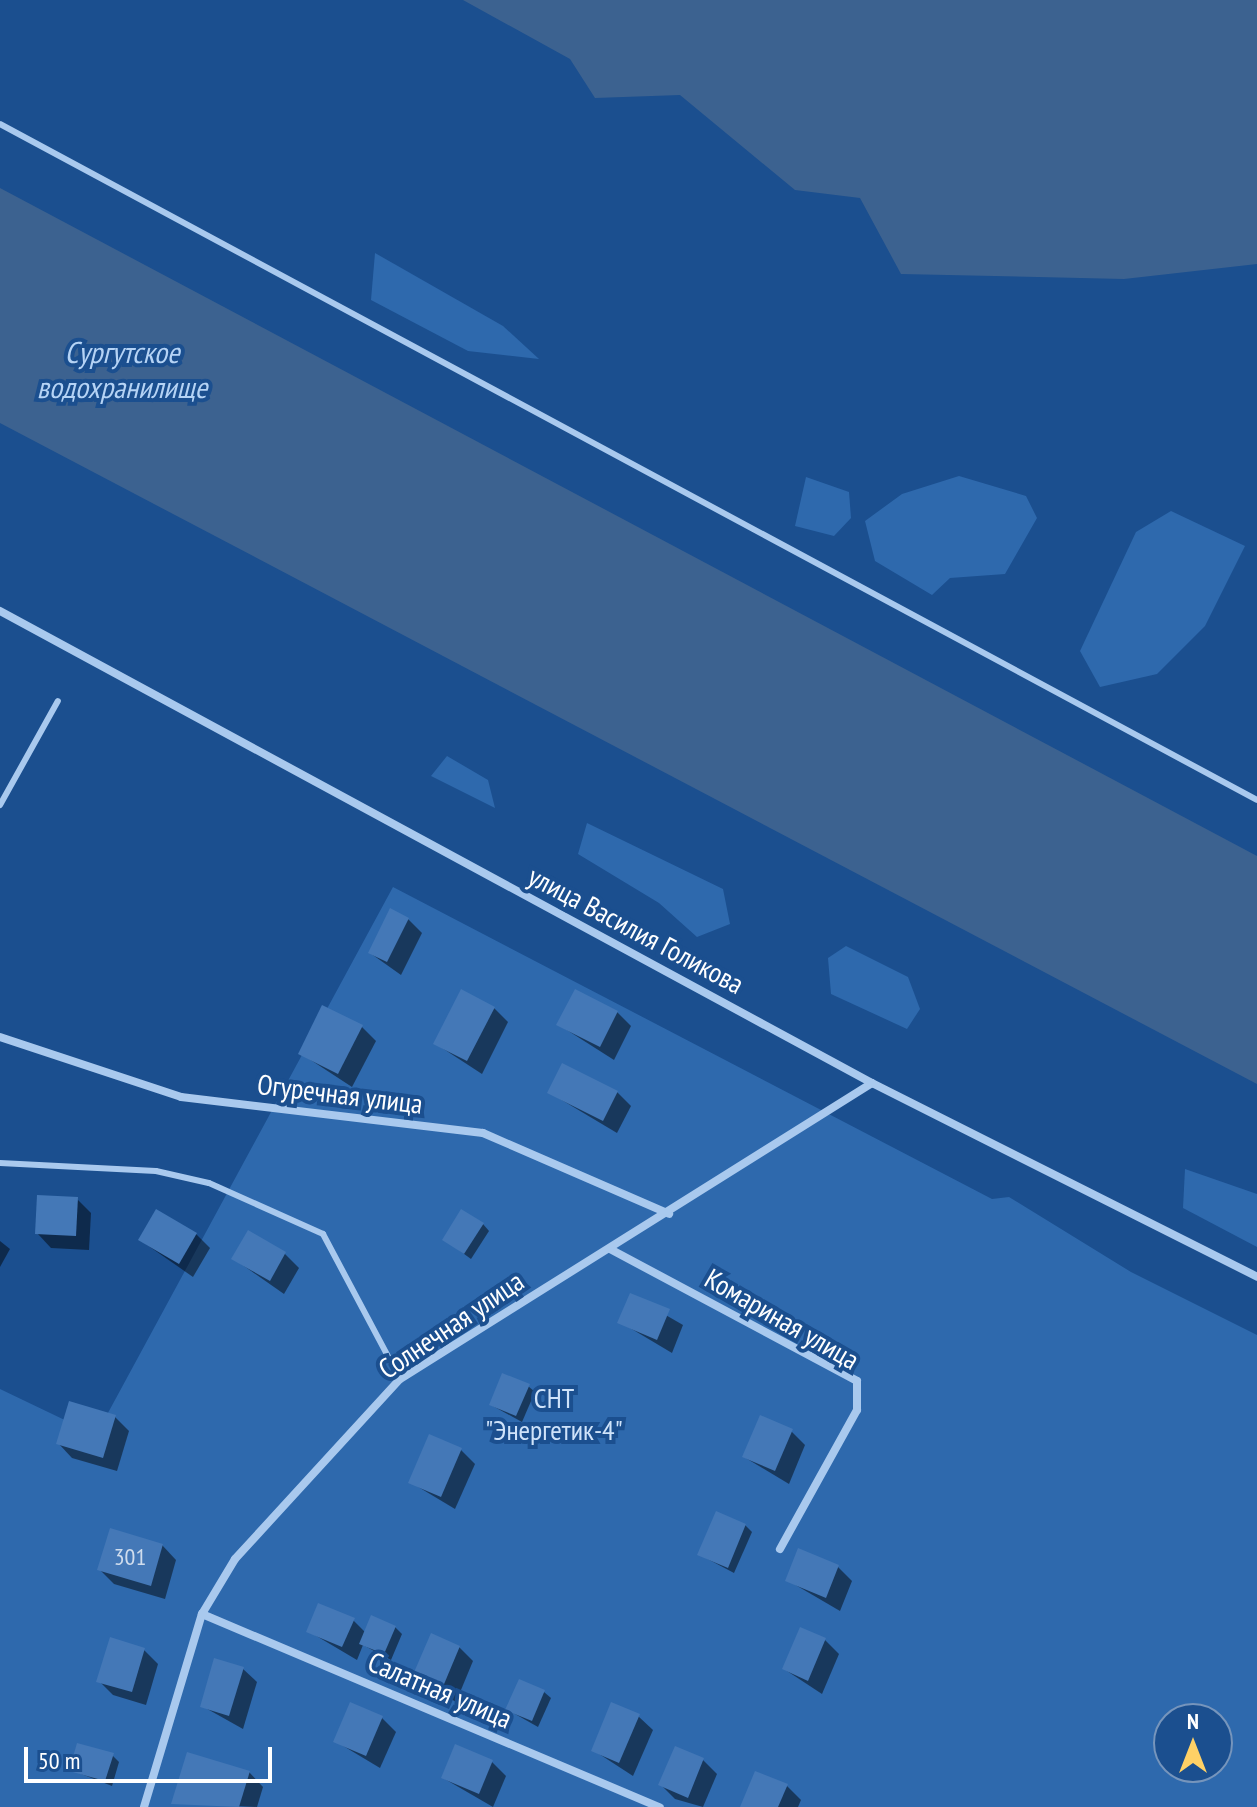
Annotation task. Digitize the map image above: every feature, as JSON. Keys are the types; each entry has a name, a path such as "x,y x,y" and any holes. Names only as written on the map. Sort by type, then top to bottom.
{"street":[{"name":"улица Василия Голикова","path":"0,611 872,1083 1257,1277"},
{"name":"Огуречная улица","path":"0,1037 181,1097 483,1133 669,1214"},
{"name":"Солнечная улица","path":"144,1807 202,1614 274,1509 400,1379 669,1214 872,1083"},
{"name":"Комариная улица","path":"610,1249 857,1381 857,1410 780,1549"},
{"name":"Салатная улица","path":"202,1614 660,1807"}],"lane":[{"path":"0,124 1257,800"},
{"path":"0,619 12,617"},
{"path":"0,805 58,701"},
{"path":"0,1163 156,1171 209,1183 323,1234 400,1379"}],"green space":[{"path":"375,253 503,326 539,359 468,351 371,300"},
{"path":"959,476 1026,496 1037,518 1005,574 950,578 932,595 875,561 865,521 902,494"},
{"path":"806,477 849,492 851,518 834,536 795,526"},
{"path":"1171,511 1245,546 1205,626 1157,674 1100,687 1080,651 1136,532"},
{"path":"447,756 488,780 495,808 431,776"},
{"path":"587,823 723,889 730,924 697,937 659,903 578,854"},
{"name":"СНТ \"Энергетик-4\"","path":"393,887 992,1199 1009,1197 1131,1272 1257,1335 1257,1807 0,1807 0,1389 96,1435"},
{"path":"846,946 908,977 920,1009 907,1029 831,994 828,958"},
{"path":"1185,1169 1257,1194 1257,1247 1183,1208"}],"water":[{"path":"463,0 1257,0 1257,264 1124,279 901,274 860,198 795,190 680,95 595,98 570,59"},
{"name":"Сургутское водохранилище","path":"0,188 1257,856 1257,1084 0,423"}],"building":[{"path":"390,908 409,918 387,962 368,953"},
{"path":"461,989 495,1007 467,1061 433,1044"},
{"path":"575,989 618,1011 600,1047 556,1025"},
{"path":"322,1005 363,1025 338,1074 298,1054"},
{"path":"562,1063 618,1091 603,1121 547,1093"},
{"path":"37,1195 78,1197 76,1236 35,1234"},
{"path":"156,1209 197,1233 179,1264 138,1240"},
{"path":"461,1209 484,1223 464,1254 442,1240"},
{"path":"248,1230 286,1252 270,1281 231,1259"},
{"path":"630,1293 670,1309 657,1340 617,1323"},
{"path":"502,1373 530,1384 516,1416 489,1405"},
{"path":"69,1401 116,1415 103,1458 56,1444"},
{"path":"760,1415 793,1429 775,1471 742,1457"},
{"path":"429,1434 462,1448 441,1497 408,1483"},
{"path":"716,1511 746,1524 728,1568 697,1555"},
{"path":"110,1528 163,1544 151,1586 97,1570"},
{"path":"798,1548 839,1565 826,1598 785,1581"},
{"path":"318,1603 355,1618 342,1647 306,1632"},
{"path":"371,1615 396,1626 384,1654 359,1644"},
{"path":"800,1627 826,1638 808,1681 782,1669"},
{"path":"431,1633 460,1646 442,1689 412,1677"},
{"path":"110,1637 145,1648 132,1692 96,1682"},
{"path":"214,1658 244,1667 229,1716 200,1707"},
{"path":"519,1679 545,1690 532,1721 505,1710"},
{"path":"350,1702 383,1716 366,1756 333,1742"},
{"path":"611,1702 640,1714 619,1763 591,1751"},
{"path":"77,1743 114,1753 105,1781 69,1771"},
{"path":"455,1744 493,1760 479,1794 441,1778"},
{"path":"675,1746 704,1758 688,1798 658,1785"},
{"path":"187,1752 250,1771 239,1807 171,1804"},
{"path":"755,1771 788,1784 778,1807 740,1807"}]}
